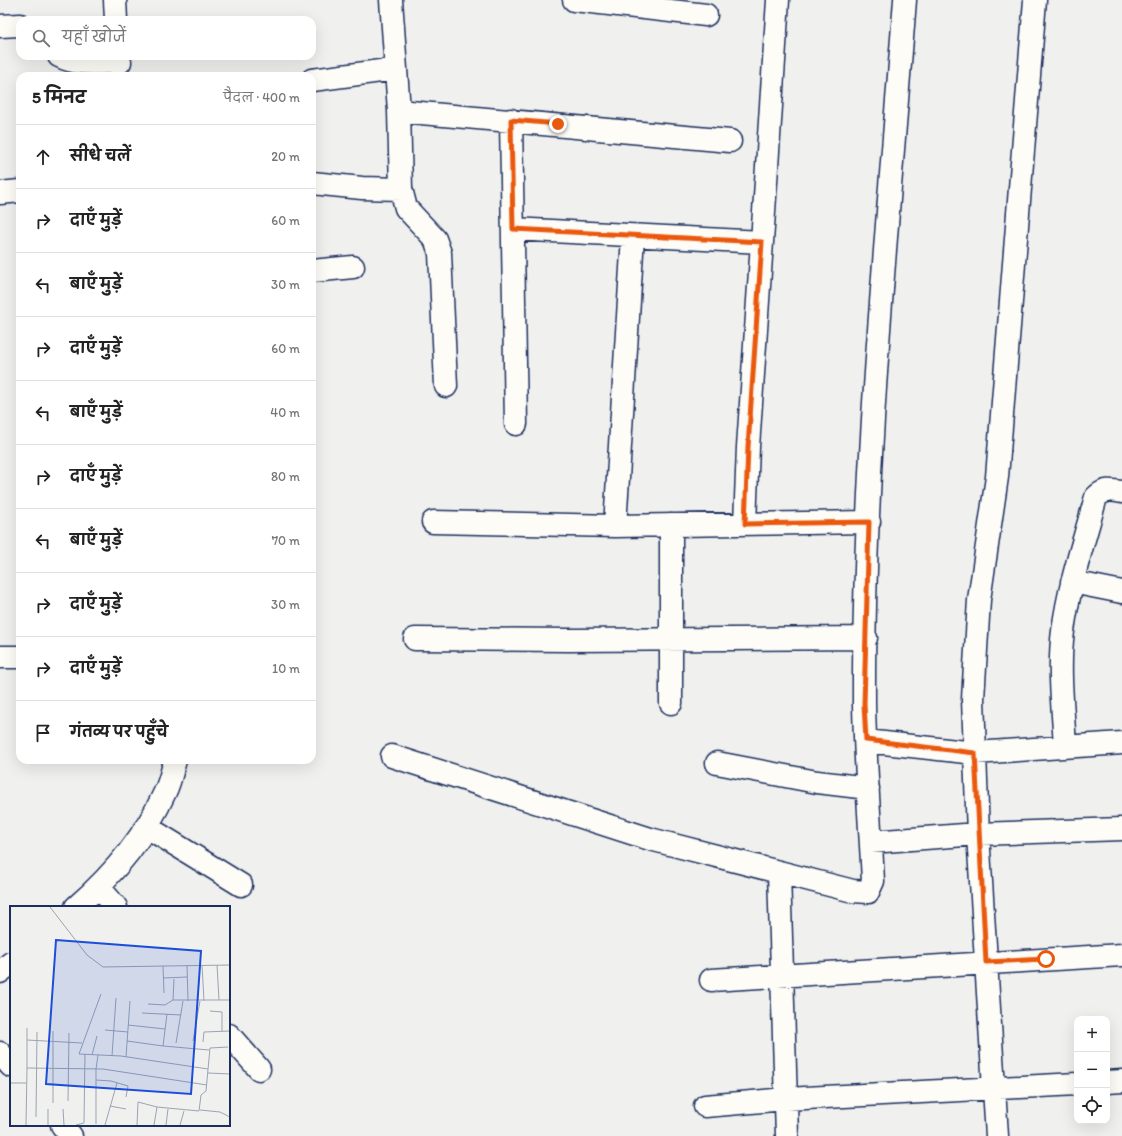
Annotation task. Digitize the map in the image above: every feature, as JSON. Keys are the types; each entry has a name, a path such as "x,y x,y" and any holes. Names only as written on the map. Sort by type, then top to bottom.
{"street":[{"path":"115,0 116,16"},
{"path":"391,0 399,111 401,189 406,208 435,238 440,253 446,386"},
{"path":"574,0 706,15"},
{"path":"745,524 748,447 778,0"},
{"path":"392,756 650,840 853,891 868,892 873,881 866,740 866,638 869,522 874,416 905,0"},
{"path":"997,1136 978,834 973,699 979,600 997,477 1035,0"},
{"path":"0,26 16,25"},
{"path":"66,60 120,64"},
{"path":"316,79 396,69"},
{"path":"399,111 730,141"},
{"path":"511,120 516,424"},
{"path":"316,183 362,188 401,189"},
{"path":"0,193 16,191"},
{"path":"513,229 762,242"},
{"path":"615,526 633,236"},
{"path":"316,271 353,267"},
{"path":"1065,747 1061,675 1062,632 1072,582 1096,497 1101,492 1108,490 1122,492"},
{"path":"434,522 615,526 869,522"},
{"path":"671,525 671,703"},
{"path":"1072,582 1122,592"},
{"path":"415,639 866,638"},
{"path":"0,657 16,657"},
{"path":"866,740 975,753 1122,743"},
{"path":"717,763 817,782 868,788"},
{"path":"77,906 99,887 122,861 147,827 166,791 174,764"},
{"path":"147,827 241,885"},
{"path":"871,842 978,834 1122,829"},
{"path":"779,872 787,1136"},
{"path":"99,887 115,906"},
{"path":"711,980 782,974 1122,955"},
{"path":"0,972 10,964"},
{"path":"230,1036 259,1069"},
{"path":"0,1053 10,1065"},
{"path":"1110,1082 1122,1081"},
{"path":"705,1106 786,1099 1074,1084"},
{"path":"63,1126 71,1136"}],"route":[{"path":"558,124 511,120 513,229 762,242 748,447 745,524 869,522 864,704 866,740 975,753 978,834 986,962 1046,959"}]}
